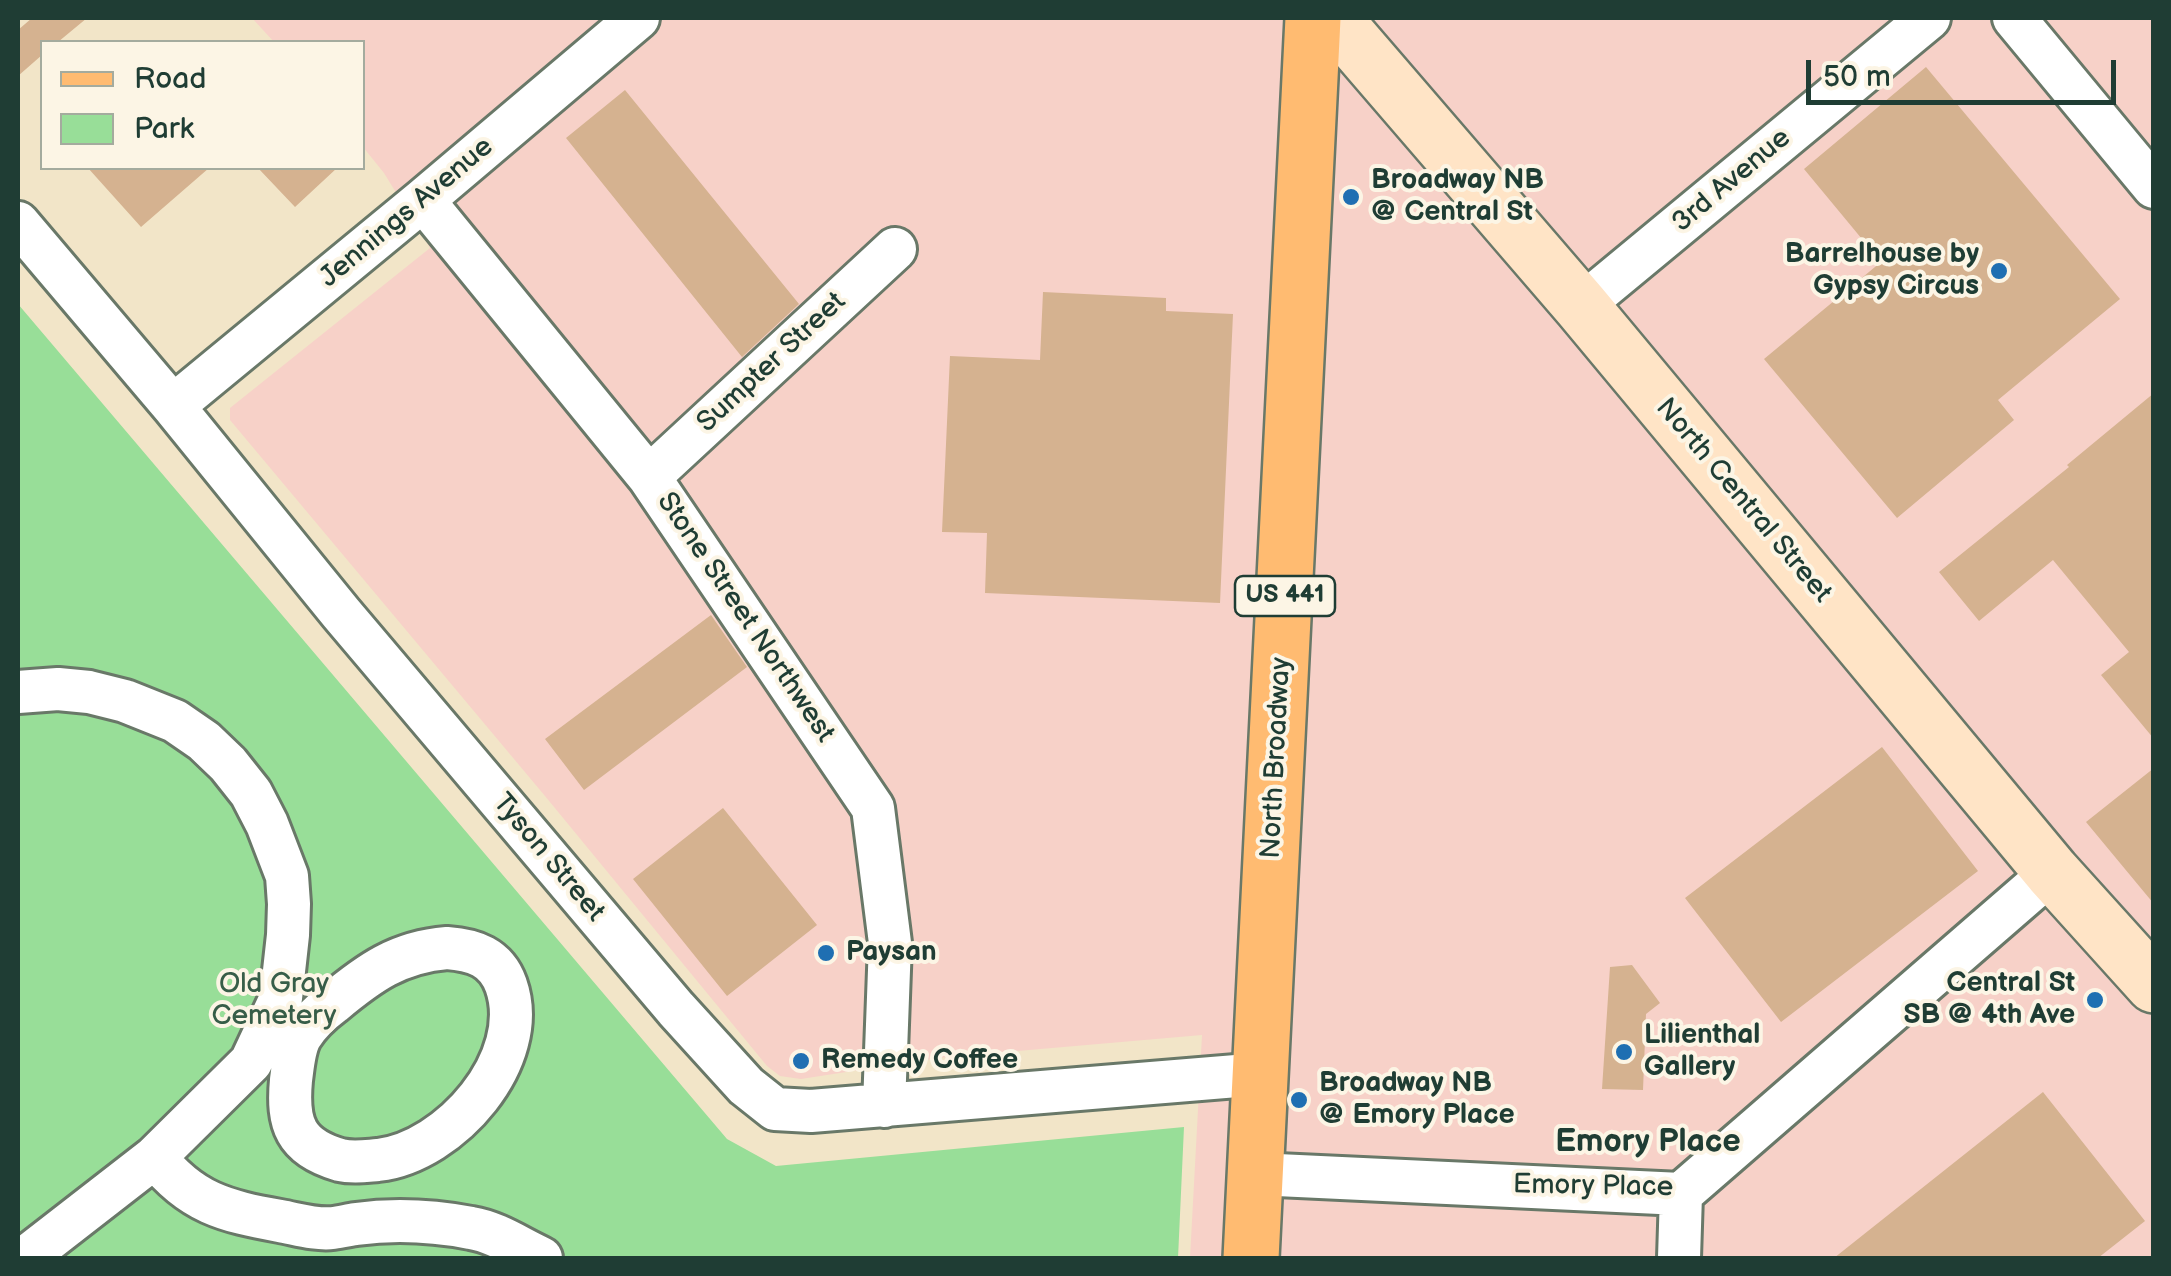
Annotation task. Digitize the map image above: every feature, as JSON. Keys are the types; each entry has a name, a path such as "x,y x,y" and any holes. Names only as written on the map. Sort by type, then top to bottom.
{"main road":[{"name":"North Broadway","path":"1251,1258 1313,18"},
{"name":"North Central Street","path":"1334,18 2052,872 2150,973"}],"street":[{"name":"Jennings Avenue","path":"173,406 638,18"},
{"name":"3rd Avenue","path":"1580,306 1929,18"},
{"path":"2014,18 2154,188"},
{"name":"Stone Street Northwest","path":"423,200 649,477 873,808 890,944 884,1106"},
{"name":"Tyson Street","path":"18,223 676,1009 746,1086 775,1109 884,1106 1262,1074"},
{"name":"Sumpter Street","path":"649,477 895,249"},
{"path":"18,692 89,692 125,701 175,722 204,741 251,794 287,876 288,935 281,998 285,1030 293,1063 291,1119 301,1139 321,1154 351,1163 397,1158 440,1135 488,1085 512,1028 511,999 502,974 486,956 464,950 422,950 397,958 375,970 318,1015 285,1030 155,1156 24,1258"},
{"name":"Emory Place","path":"1256,1174 1681,1194 2052,872"},
{"path":"155,1156 168,1174 217,1207 331,1228 422,1222 476,1228 541,1258"},
{"path":"1679,1258 1681,1194"}],"shaded area":[{"path":"252,18 2153,18 2153,1258 1190,1258 1202,1035 937,1058 801,1079 780,1076 767,1066 230,420 230,408 430,248 365,149 365,40 272,40"}],"green space":[{"name":"Old Gray Cemetery","path":"18,304 727,1139 776,1166 1184,1127 1178,1258 18,1258"}],"building":[{"path":"32,18 87,18 60,40 40,40 40,57 18,76 18,30"},
{"path":"1926,67 2120,299 1998,400 2014,420 1897,518 1764,359 1881,262 1804,169"},
{"path":"625,90 799,304 742,357 566,138"},
{"path":"90,170 207,170 141,227"},
{"path":"260,170 335,170 295,207"},
{"path":"1043,292 1166,298 1166,311 1233,314 1220,603 985,593 987,533 942,532 950,356 1040,360"},
{"path":"2154,393 2154,739 2101,675 2129,652 2053,560 1979,621 1939,572"},
{"path":"711,615 747,667 584,790 545,739"},
{"path":"1882,747 1978,871 1781,1022 1685,898"},
{"path":"2154,768 2154,904 2086,822"},
{"path":"723,808 817,925 727,996 633,879"},
{"name":"Lilienthal Gallery","path":"1632,965 1660,1003 1646,1014 1643,1090 1602,1089 1610,967"},
{"path":"2043,1092 2145,1221 2098,1258 1834,1258"}],"place":[{"name":"Broadway NB @ Central St","path":"1351,197"},
{"name":"Barrelhouse by Gypsy Circus","path":"1999,271"},
{"name":"Paysan","path":"826,953"},
{"name":"Central St SB @ 4th Ave","path":"2095,1000"},
{"name":"Lilienthal Gallery","path":"1624,1052"},
{"name":"Remedy Coffee","path":"801,1061"},
{"name":"Broadway NB @ Emory Place","path":"1299,1100"}],"district":[{"name":"Emory Place","path":"1648,1143"}]}
